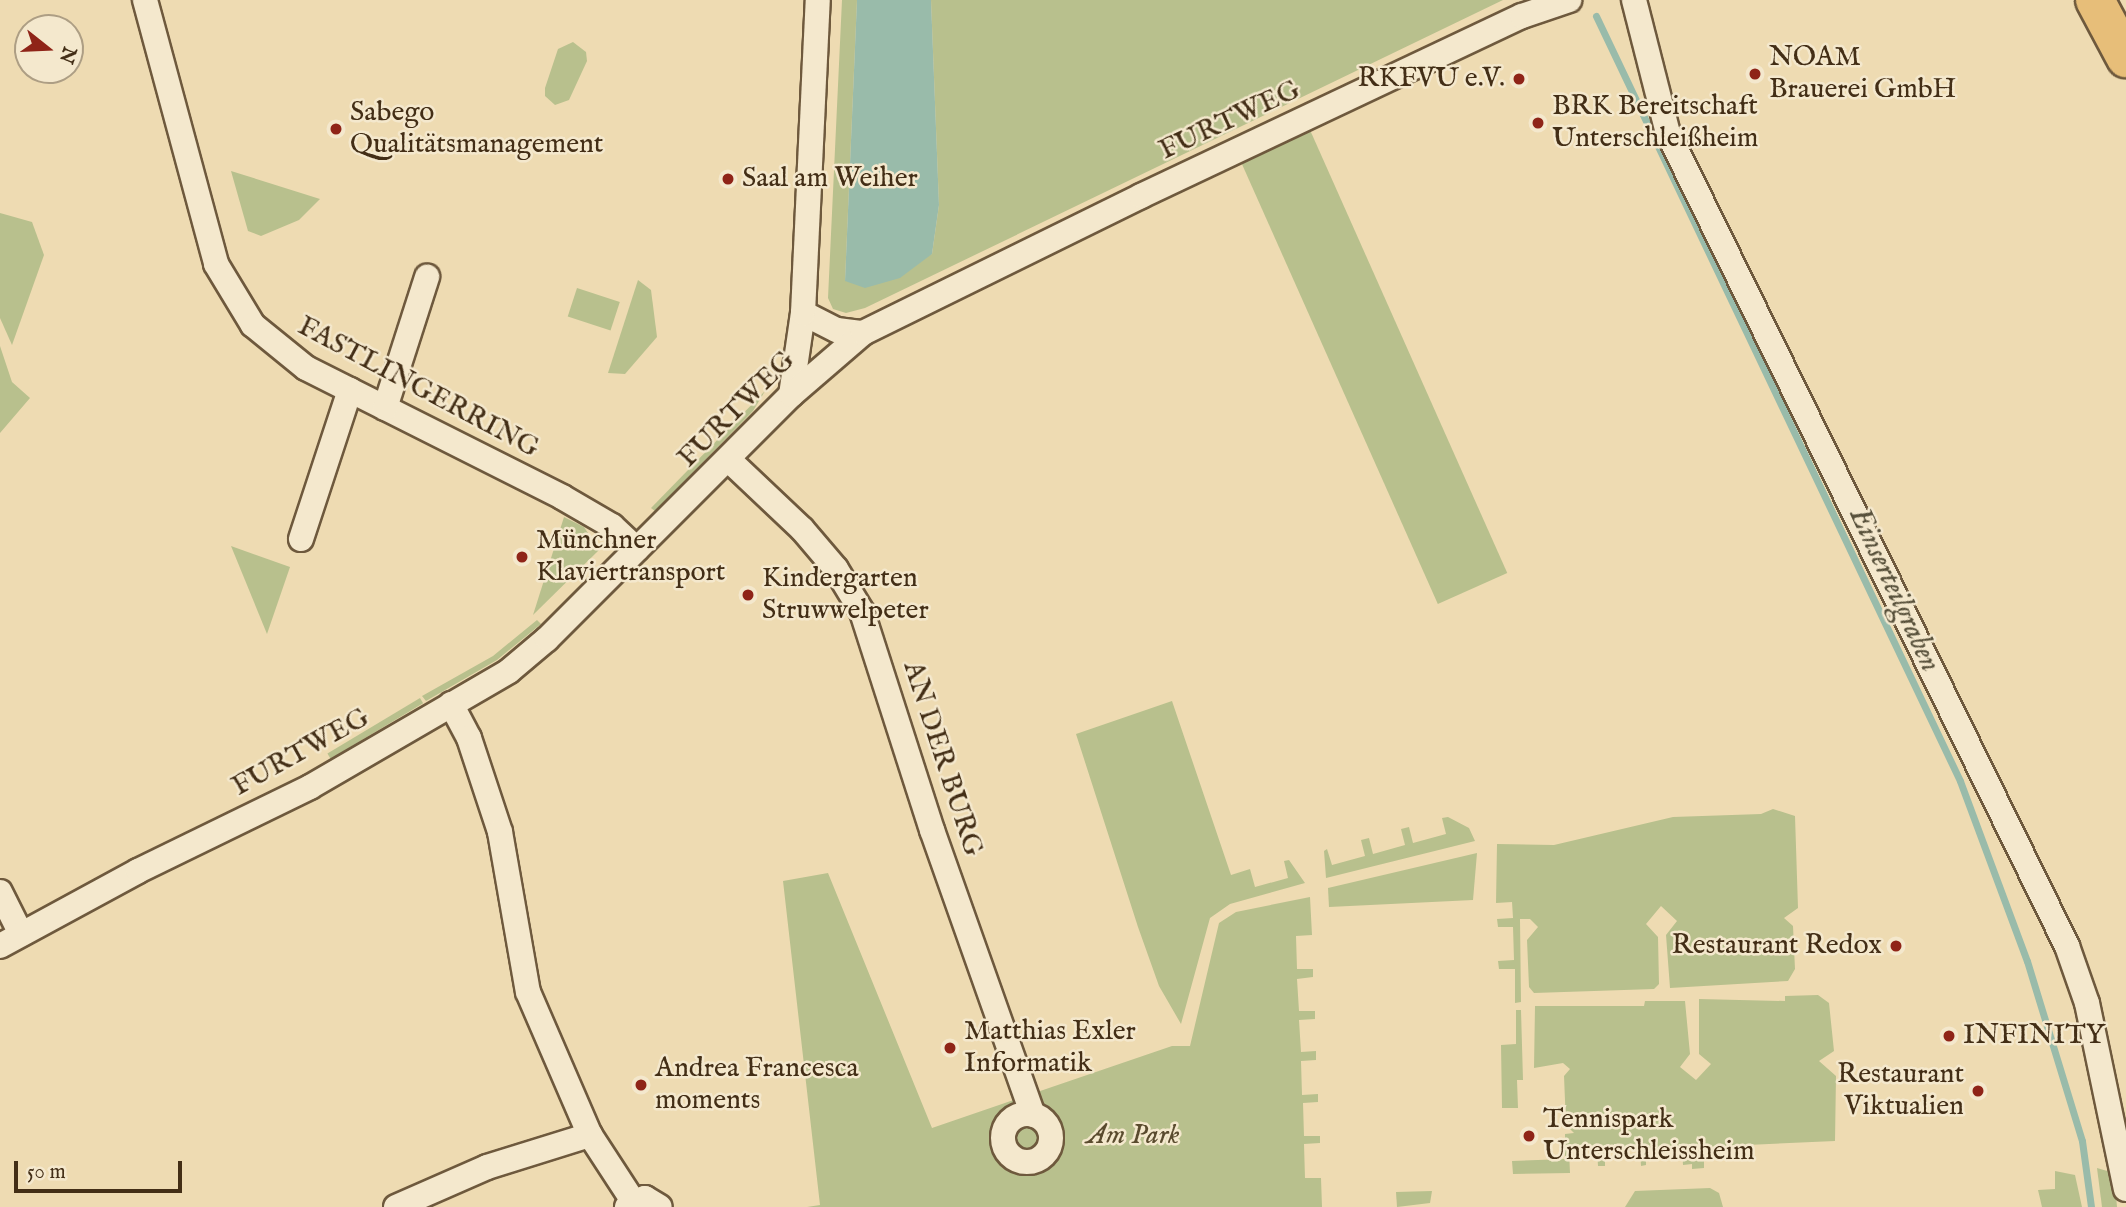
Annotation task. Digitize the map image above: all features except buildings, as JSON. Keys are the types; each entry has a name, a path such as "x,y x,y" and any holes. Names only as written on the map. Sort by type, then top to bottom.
{"highway":[{"path":"2095,0 2126,58"}],"street":[{"name":"FASTLINGERRING","path":"145,0 223,278 253,325 278,349 350,390 562,496 612,526 638,548"},
{"path":"791,395 803,313 818,0"},
{"name":"FURTWEG","path":"0,946 310,787 509,671 547,639 730,461 791,395 863,333 1141,196 1522,16 1569,0"},
{"path":"1634,0 1668,133 2067,946 2090,1016 2126,1189"},
{"path":"385,408 427,277"},
{"path":"803,313 837,330 863,333"},
{"path":"301,540 350,390"},
{"name":"AN DER BURG","path":"730,461 802,529 836,569 862,612 942,860 1032,1115"},
{"path":"451,704 468,738 500,832 528,992 590,1135 630,1204 645,1198 660,1207"},
{"path":"0,892 21,934"},
{"path":"396,1207 487,1167 590,1135"}],"green space":[{"path":"842,0 857,0 845,281 932,254 939,205 931,0 1503,0 865,308 846,313 833,309 828,298"},
{"path":"573,42 586,52 587,61 569,100 555,105 545,96 545,88 558,49"},
{"path":"1310,130 1507,573 1438,604 1241,161"},
{"path":"231,171 320,199 299,220 261,236 248,231"},
{"path":"0,213 32,222 44,255 12,345 0,318"},
{"path":"638,280 651,290 657,337 625,374 608,373"},
{"path":"577,288 620,302 611,330 568,317"},
{"path":"0,346 12,382 30,398 0,433"},
{"path":"765,391 753,411 655,511 651,508"},
{"path":"564,517 584,527 599,550 533,615"},
{"path":"231,546 290,567 267,634"},
{"path":"537,620 541,624 497,660 426,701 422,696 493,656"},
{"path":"420,698 423,703 331,759 327,754"},
{"path":"1172,701 1231,875 1250,869 1255,887 1288,878 1284,861 1289,860 1305,883 1230,904 1210,918 1181,1024 1159,986 1076,734"},
{"path":"1773,809 1795,816 1798,908 1784,918 1793,926 1795,969 1788,981 1670,988 1666,935 1677,921 1661,906 1646,924 1658,937 1659,984 1654,989 1534,993 1529,987 1527,940 1538,927 1530,919 1520,919 1521,1002 1515,1003 1515,969 1499,969 1498,961 1514,960 1513,927 1498,927 1497,919 1513,918 1512,902 1496,903 1497,844 1554,845 1673,817 1761,814"},
{"path":"1448,817 1469,828 1475,841 1326,878 1324,851 1327,849 1332,865 1365,856 1361,840 1369,838 1373,854 1405,845 1401,829 1409,827 1413,843 1446,834 1442,818"},
{"path":"1477,853 1473,900 1329,907 1328,888"},
{"name":"Am Park","path":"828,873 932,1128 1172,1046 1190,1046 1219,923 1236,912 1310,897 1312,935 1296,936 1297,969 1313,969 1313,977 1297,979 1299,1011 1315,1011 1315,1019 1299,1020 1301,1052 1316,1051 1316,1060 1301,1061 1302,1095 1318,1094 1318,1102 1303,1103 1304,1136 1320,1136 1320,1143 1304,1144 1305,1178 1321,1178 1322,1207 807,1207 820,1205 783,881"},
{"path":"1818,995 1829,1003 1834,1051 1819,1061 1836,1076 1835,1141 1704,1147 1704,1168 1692,1169 1692,1164 1683,1165 1682,1148 1646,1148 1646,1165 1641,1166 1640,1149 1605,1149 1605,1166 1598,1166 1597,1149 1569,1150 1570,1173 1513,1174 1512,1161 1565,1159 1565,1134 1574,1133 1566,1125 1564,1076 1570,1069 1563,1063 1534,1068 1535,1006 1644,1006 1645,1001 1685,1001 1690,1054 1680,1067 1696,1080 1711,1064 1699,1054 1699,999 1785,1001 1785,996"},
{"path":"1516,1010 1521,1010 1523,1080 1517,1080 1518,1108 1502,1108 1501,1045 1516,1044"},
{"path":"2097,1168 2114,1173 2117,1207 2102,1207"},
{"path":"2055,1171 2075,1175 2082,1207 2042,1207 2038,1190 2055,1189"},
{"path":"1710,1188 1719,1193 1723,1207 1625,1207 1635,1191"},
{"path":"1432,1191 1430,1203 1397,1207 1396,1192"}],"shaded area":[{"path":"857,0 931,0 939,205 932,254 900,278 865,288 845,281"}],"waterway":[{"name":"Einserteilgraben","path":"1596,16 1960,781 2027,961 2082,1141 2091,1207"}],"place":[{"name":"NOAM Brauerei GmbH","path":"1755,74"},
{"name":"RKFVU e.V.","path":"1519,79"},
{"name":"BRK Bereitschaft Unterschleißheim","path":"1538,123"},
{"name":"Sabego Qualitätsmanagement","path":"336,129"},
{"name":"Saal am Weiher","path":"728,179"},
{"name":"Münchner Klaviertransport","path":"522,557"},
{"name":"Kindergarten Struwwelpeter","path":"748,595"},
{"name":"Restaurant Redox","path":"1896,946"},
{"name":"INFINITY","path":"1949,1036"},
{"name":"Matthias Exler Informatik","path":"950,1048"},
{"name":"Andrea Francesca moments","path":"641,1085"},
{"name":"Restaurant Viktualien","path":"1978,1091"},
{"name":"Tennispark Unterschleissheim","path":"1529,1136"}]}
